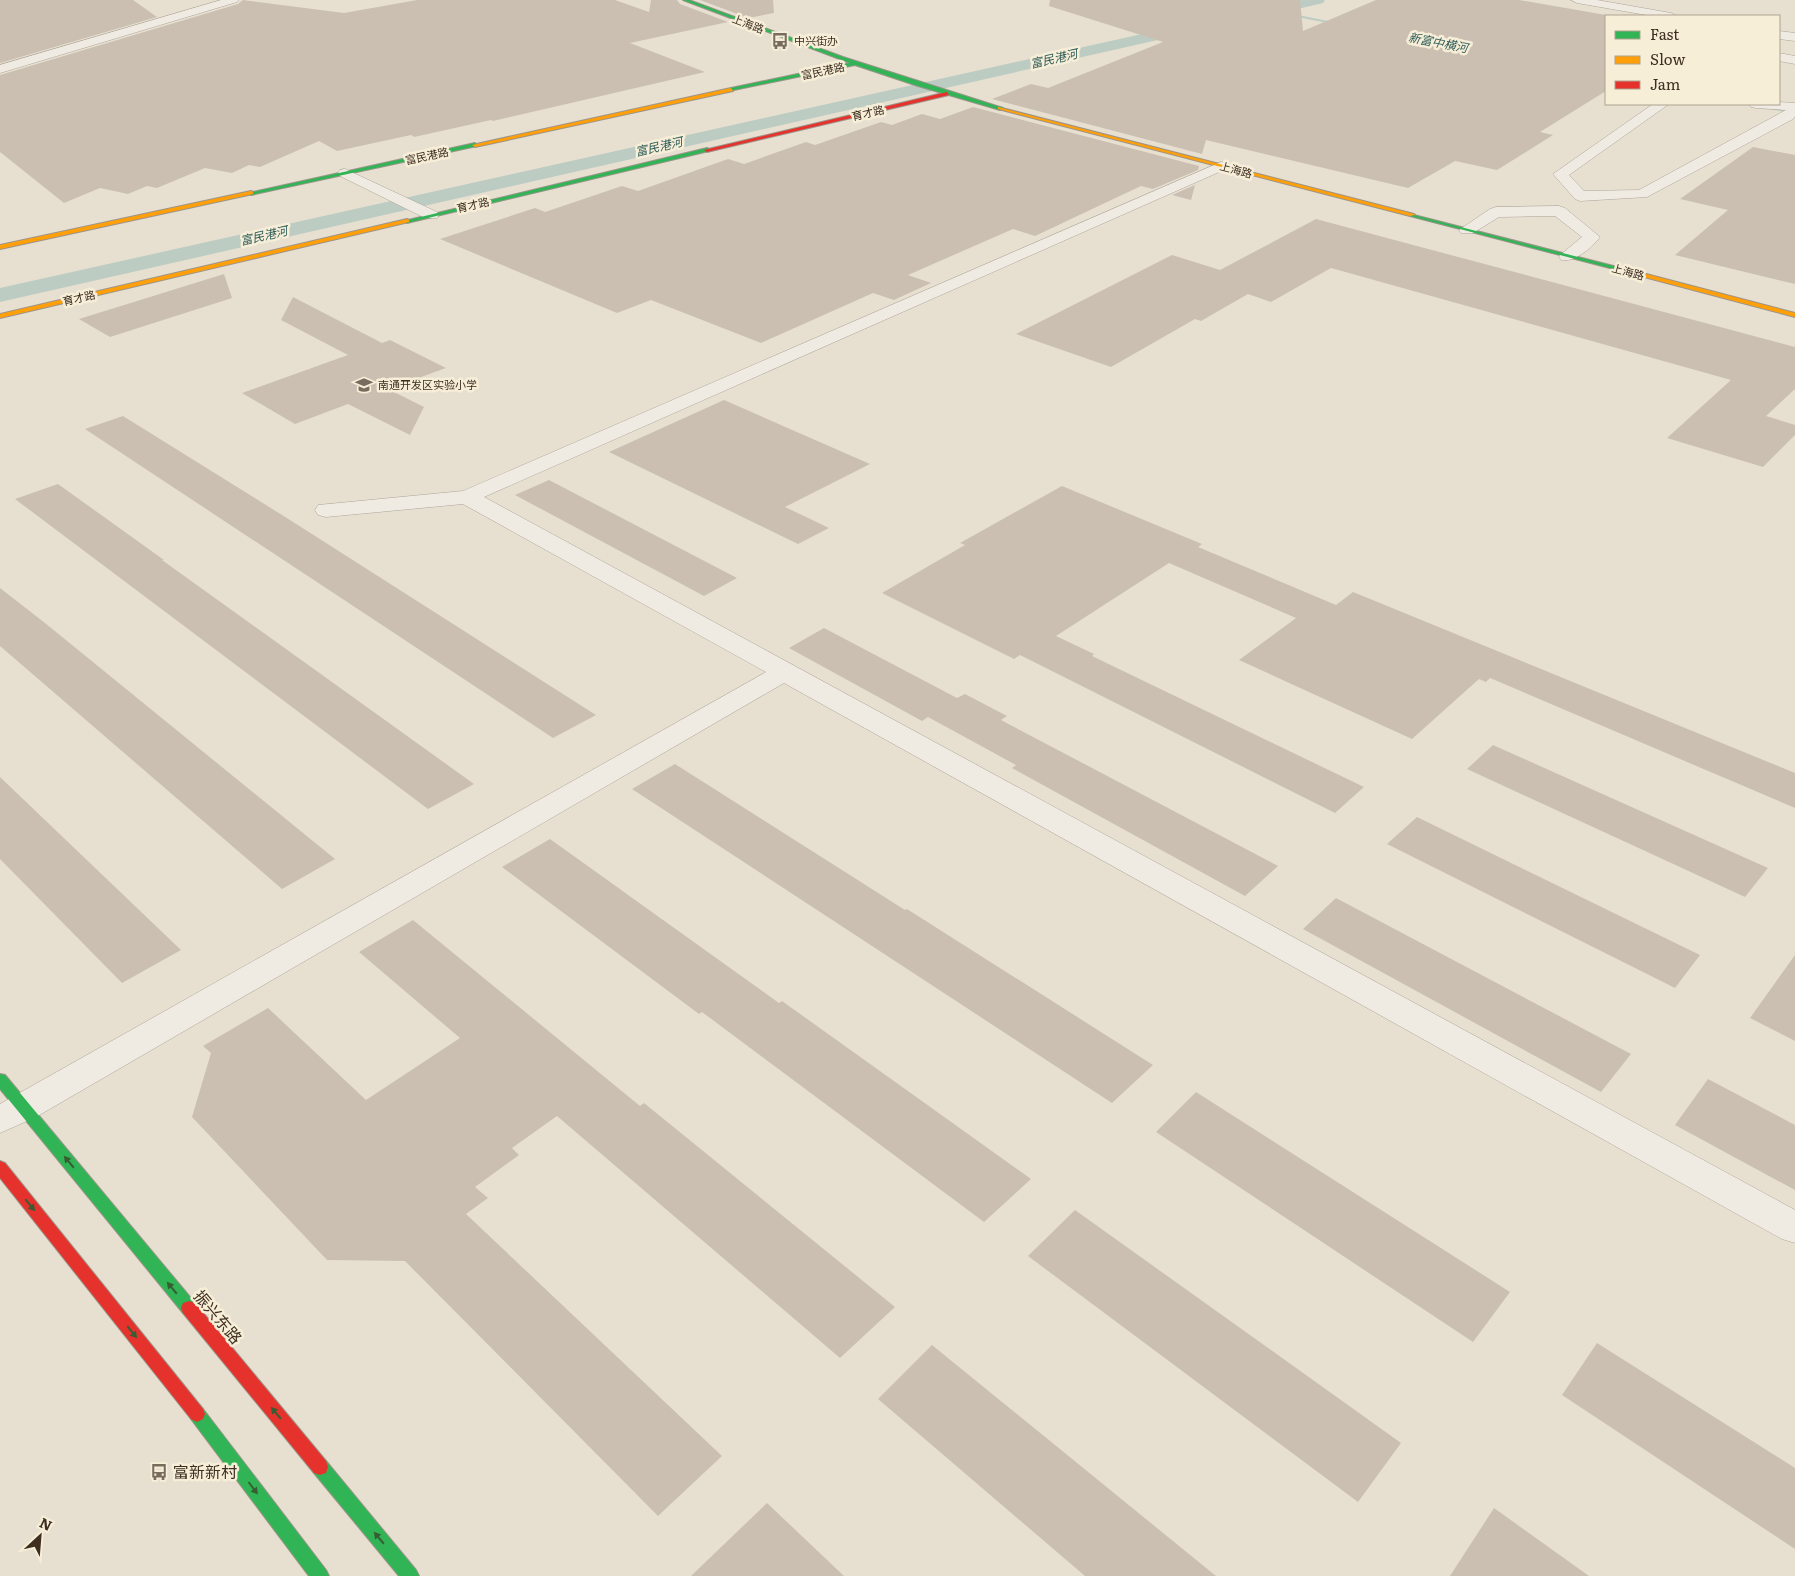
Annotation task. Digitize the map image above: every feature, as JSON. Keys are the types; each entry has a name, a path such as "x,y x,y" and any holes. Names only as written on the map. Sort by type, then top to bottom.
{"street":[{"path":"0,70 233,0"},
{"name":"上海路","path":"685,0 853,64 946,94 1795,315"},
{"path":"1576,0 1665,15"},
{"path":"1780,35 1795,38"},
{"path":"1780,57 1795,60"},
{"name":"富民港路","path":"0,247 853,64"},
{"name":"育才路","path":"0,316 946,94"},
{"path":"1580,196 1560,174 1661,105"},
{"path":"1766,105 1795,108"},
{"path":"1559,212 1580,196 1642,194 1788,116 1795,108"},
{"path":"326,510 467,497 1221,166"},
{"path":"346,173 431,215"},
{"path":"1467,230 1496,212 1559,212 1592,237 1567,256"},
{"path":"467,497 1795,1228"},
{"path":"12,1114 785,672"},
{"name":"振兴东路","path":"0,1079 12,1114 410,1576"},
{"path":"0,1167 213,1434 320,1576"}],"building":[{"path":"0,0 133,0 157,17 0,63"},
{"path":"243,0 344,13 417,0 615,0 649,12 651,0 677,0 680,4 728,22 630,43 705,72 493,121 414,137 411,135 337,151 319,141 260,167 249,165 232,173 205,168 157,188 147,186 128,194 100,188 64,203 0,152 0,75 238,4"},
{"path":"700,0 773,0 774,13 748,18"},
{"path":"1050,0 1300,0 1303,31 1376,0 1519,0 1606,15 1605,92 1540,132 1553,135 1497,170 1455,161 1408,188 1206,140 1202,154 992,99 1031,84 1048,88 1163,42 1049,6"},
{"path":"973,107 1199,166 1198,170 1153,189 1141,186 1035,236 1013,229 908,275 931,283 894,300 873,293 761,343 651,300 617,313 440,239 535,208 545,212 622,186 638,191 728,159 744,164 806,142 815,145 881,122 892,125 922,114 940,119"},
{"path":"1753,147 1795,155 1795,284 1675,255 1728,210 1680,199"},
{"path":"1195,185 1191,200 1172,195"},
{"path":"1316,219 1795,347 1795,389 1766,416 1795,425 1795,435 1763,467 1667,438 1731,380 1331,268 1271,302 1248,294 1201,321 1195,319 1111,367 1016,334 1172,255 1220,270"},
{"path":"224,274 232,298 110,337 79,319"},
{"path":"293,297 382,343 390,340 446,368 388,389 424,407 410,435 348,404 295,424 242,393 348,355 281,320"},
{"path":"724,400 870,464 785,507 829,528 798,544 609,452"},
{"path":"123,416 596,715 553,738 85,429"},
{"path":"549,480 737,578 704,596 515,495"},
{"path":"58,484 474,784 428,809 15,499"},
{"path":"1062,486 1202,544 1198,547 1336,605 1353,592 1795,773 1795,808 1490,678 1486,682 1479,679 1412,739 1239,660 1296,618 1169,563 1056,636 1094,654 1092,656 1364,787 1335,813 1020,655 1014,659 882,593 965,545 960,543"},
{"path":"0,588 335,859 282,889 0,646"},
{"path":"824,628 957,698 965,694 1007,716 1001,720 1278,866 1245,896 1012,768 1016,765 928,717 922,721 789,648"},
{"path":"1493,745 1768,868 1745,897 1467,769"},
{"path":"675,764 1153,1065 1112,1103 632,789"},
{"path":"0,777 181,950 122,983 0,859"},
{"path":"1417,817 1700,955 1675,988 1387,844"},
{"path":"550,839 779,1003 782,1001 1031,1179 984,1222 702,1012 699,1014 502,867"},
{"path":"1336,898 1631,1054 1601,1092 1303,929"},
{"path":"413,920 640,1106 644,1103 895,1307 840,1358 557,1116 512,1148 519,1155 475,1187 488,1198 466,1214 722,1456 658,1516 405,1261 327,1260 192,1117 211,1053 203,1046 268,1008 366,1100 460,1038 359,952"},
{"path":"1795,955 1795,1041 1750,1018"},
{"path":"1708,1079 1795,1125 1795,1190 1675,1125"},
{"path":"1196,1092 1510,1292 1473,1342 1156,1132"},
{"path":"1075,1210 1401,1443 1358,1502 1028,1256"},
{"path":"1597,1343 1795,1468 1795,1549 1562,1395"},
{"path":"932,1345 1216,1576 1085,1576 878,1399"},
{"path":"767,1503 844,1576 691,1576"},
{"path":"1494,1508 1589,1576 1450,1576"}],"waterway":[{"name":"富民港河","path":"1251,15 1318,0"},
{"name":"新富中横河","path":"1288,14 1338,24"},
{"name":"富民港河","path":"0,295 1196,27"},
{"name":"新富中横河","path":"1751,105 1795,113"}],"traffic: fast":[{"path":"685,0 880,72 1000,108"},
{"path":"731,90 853,64"},
{"path":"251,193 475,145"},
{"path":"407,221 707,150"},
{"path":"1412,215 1631,272"},
{"path":"0,1079 189,1308"},
{"path":"197,1414 320,1576"},
{"path":"320,1467 410,1576"}],"traffic: slow":[{"path":"475,145 731,90"},
{"path":"1000,108 1412,215"},
{"path":"0,247 251,193"},
{"path":"0,316 407,221"},
{"path":"1631,272 1795,315"}],"traffic: jam":[{"path":"707,150 947,94"},
{"path":"0,1167 197,1414"},
{"path":"189,1308 320,1467"}],"place":[{"name":"中兴街办","path":"780,41"},
{"name":"南通开发区实验小学","path":"364,385"},
{"name":"富新新村","path":"159,1472"}]}
